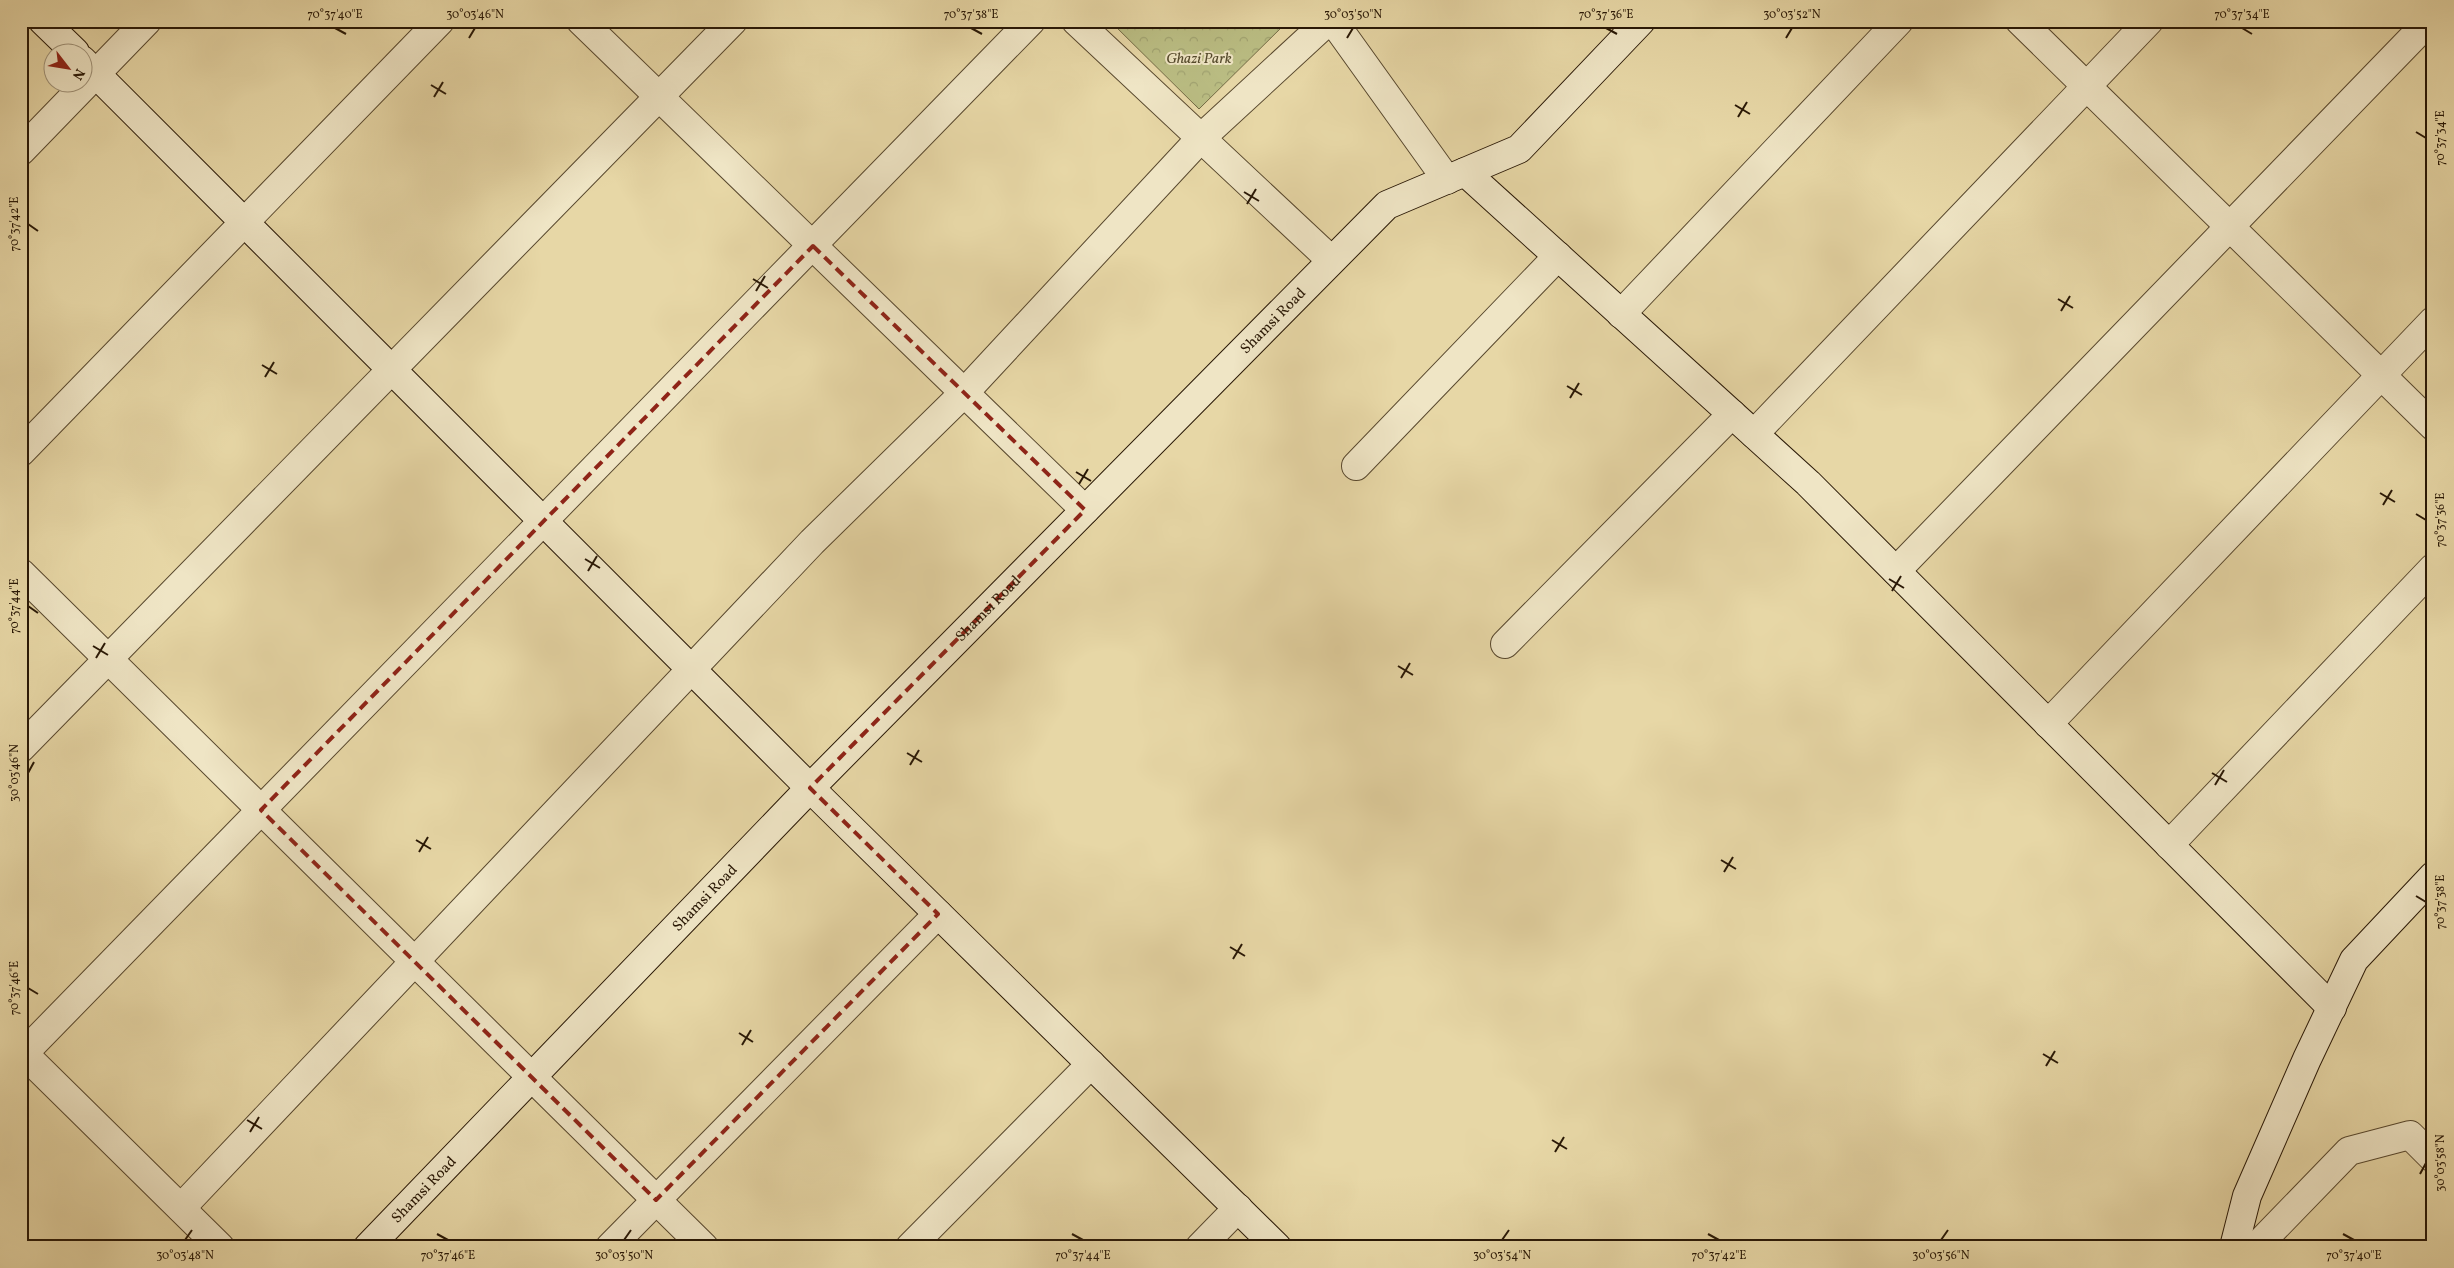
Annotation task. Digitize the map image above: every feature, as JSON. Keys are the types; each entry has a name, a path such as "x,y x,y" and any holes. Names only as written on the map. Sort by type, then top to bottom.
{"street":[{"path":"43,21 65,42"},
{"path":"92,65 147,21"},
{"path":"21,452 440,21"},
{"path":"581,21 1085,510"},
{"path":"21,748 733,21"},
{"path":"220,1247 22,1054 1031,21"},
{"path":"1076,21 1331,260"},
{"path":"181,1208 812,542 964,393 1200,139 1328,21"},
{"path":"1333,21 1456,176 1558,256 1808,483 2332,1008"},
{"name":"Shamsi Road","path":"368,1247 810,788 1387,205 1519,148 1641,21"},
{"path":"1621,314 1899,21"},
{"path":"2020,21 2433,426"},
{"path":"1754,434 2149,21"},
{"path":"1896,571 2429,21"},
{"path":"92,70 810,788 1277,1247"},
{"path":"21,151 69,92"},
{"path":"1356,466 1558,256"},
{"path":"2048,724 2433,321"},
{"path":"1504,644 1732,414"},
{"path":"2169,845 2433,568"},
{"path":"21,573 704,1247"},
{"path":"2234,1247 2247,1196 2354,960 2433,876"},
{"path":"610,1247 938,914"},
{"path":"910,1247 1091,1064"},
{"path":"2256,1247 2349,1151 2410,1136 2433,1158"},
{"path":"1200,1247 1238,1208"}],"highlighted area":[{"path":"813,246 1085,510 810,788 938,914 656,1200 261,810"}],"green space":[{"name":"Ghazi Park","path":"1110,21 1288,21 1199,109"}]}
